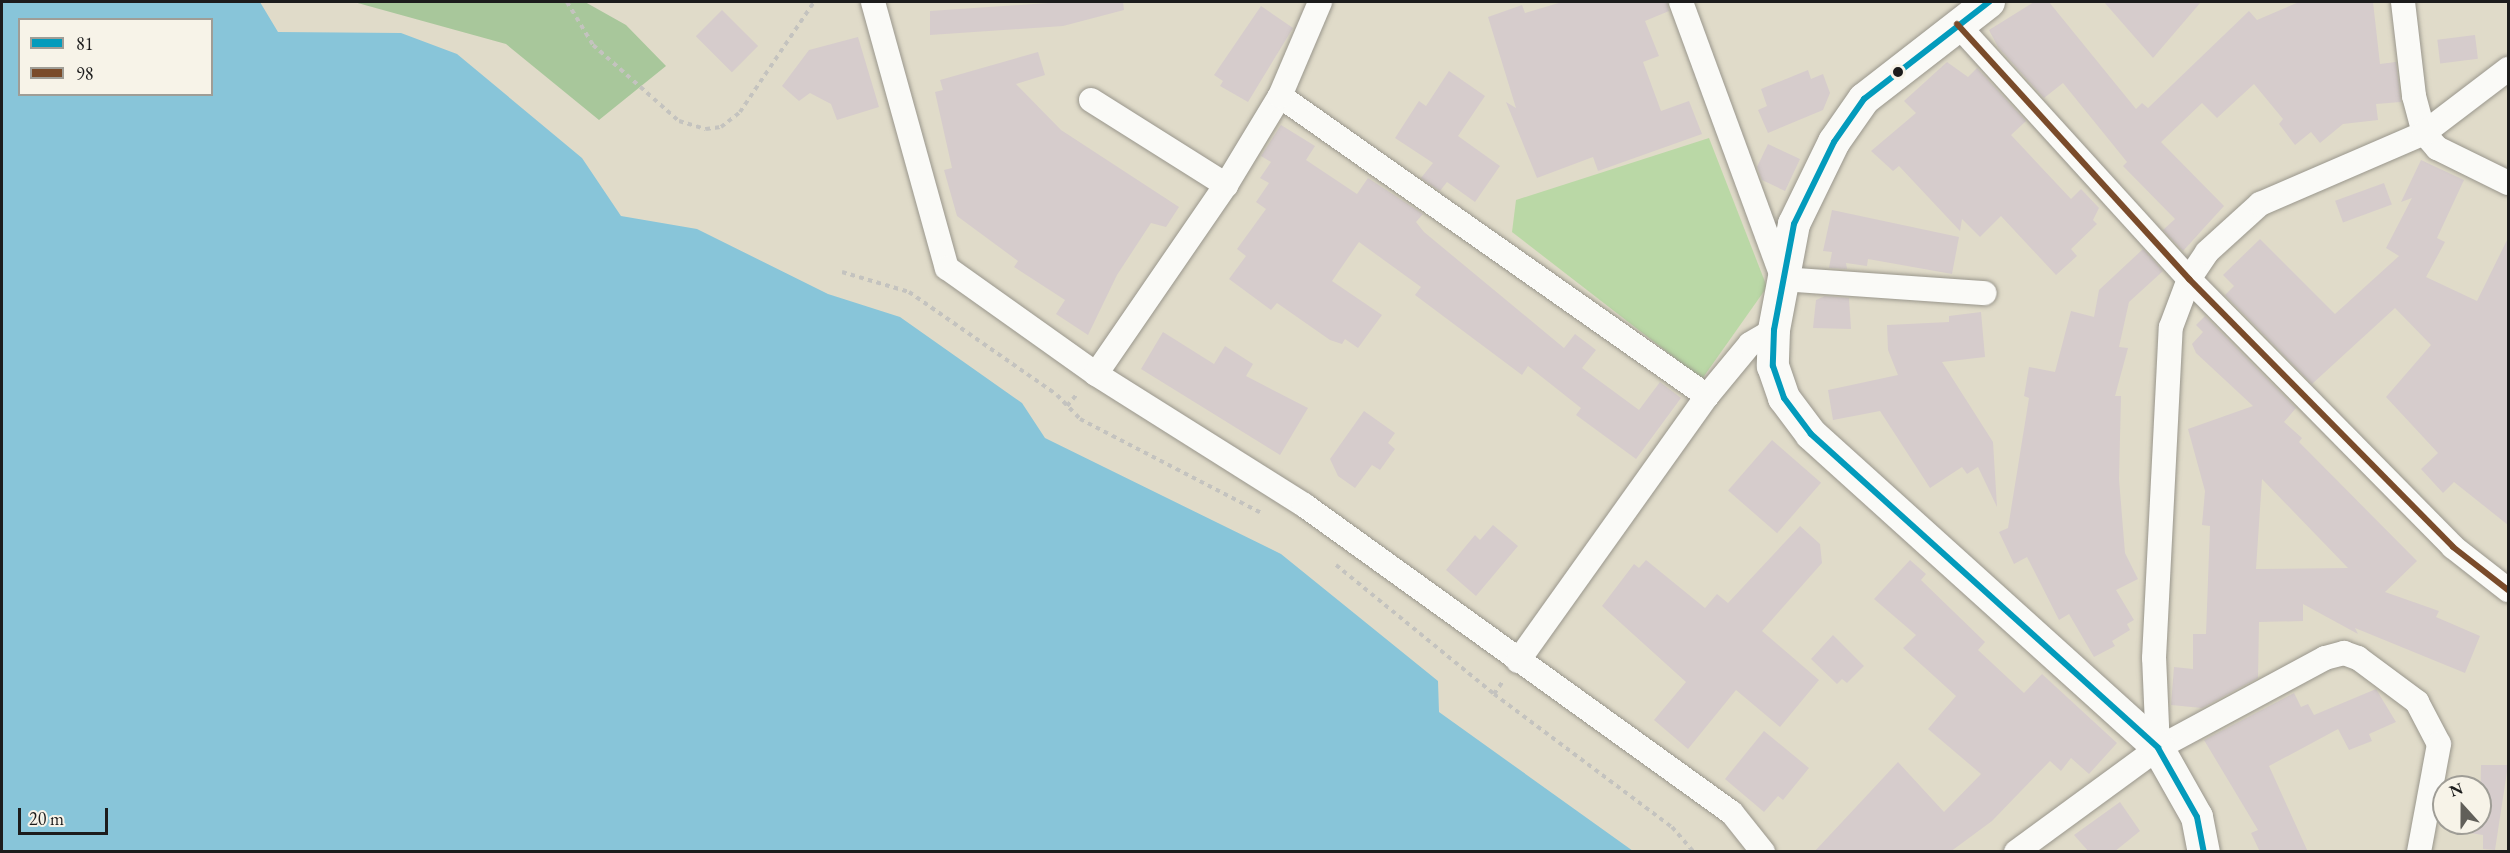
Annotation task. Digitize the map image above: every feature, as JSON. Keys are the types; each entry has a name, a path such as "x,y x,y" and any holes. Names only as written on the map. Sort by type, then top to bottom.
{"street":[{"path":"873,2 947,268 1096,374 1304,505 1732,813 1763,852"},
{"path":"1096,374 1226,185 1280,96 1320,2"},
{"path":"1681,2 1783,279"},
{"path":"1989,2 1957,24 1864,99 1834,142 1794,224 1774,330 1773,366 1795,417 2158,748 2197,817 2204,852"},
{"path":"2403,2 2414,96 2424,133 2437,148 2508,183"},
{"path":"1957,24 2189,279 2453,547 2508,590"},
{"path":"2158,748 2154,658 2171,327 2189,279 2206,252 2260,204 2424,133 2508,69"},
{"path":"1280,96 1707,396"},
{"path":"1090,100 1226,185"},
{"path":"1783,279 1985,293"},
{"path":"1518,661 1707,396 1750,344 1774,330"},
{"path":"2016,852 2158,748 2325,658 2344,653 2358,658 2417,702 2439,744 2420,852"}],"path":[{"path":"567,2 592,45 679,121 706,129 721,127 740,112 814,2"},
{"path":"842,272 909,292 1057,395 1080,419 1273,519"},
{"path":"1330,560 1494,694 1672,827 1694,852"}],"green space":[{"path":"354,2 585,2 626,25 666,66 599,120 506,44"},
{"path":"1709,138 1767,287 1702,379 1512,232 1516,200"}],"water":[{"path":"2,2 260,2 278,32 401,33 457,54 582,158 621,216 697,229 828,294 900,317 1022,403 1045,438 1281,554 1438,681 1439,712 1633,851 2,851"}],"building":[{"path":"1063,2 1123,2 1124,10 1063,26 930,35 930,11"},
{"path":"1562,2 1667,2 1669,11 1645,21 1659,56 1643,62 1661,111 1689,101 1702,134 1598,171 1593,157 1537,178 1506,102 1516,108 1488,17 1522,5 1525,13"},
{"path":"2034,2 2049,2 2136,109 2142,103 2148,108 2249,11 2257,20 2299,2 2373,2 2380,64 2396,62 2401,102 2376,104 2378,120 2343,124 2320,143 2311,132 2295,145 2279,124 2283,119 2254,84 2217,118 2202,103 2161,142 2224,206 2183,251 2163,230 2175,219 2123,166 2127,162 2063,83 2044,98 1998,47 1989,30"},
{"path":"2104,2 2201,2 2153,58"},
{"path":"1261,6 1293,28 1248,102 1220,86 1223,81 1214,75"},
{"path":"722,10 758,46 732,72 696,36"},
{"path":"2475,35 2478,59 2440,63 2437,40"},
{"path":"858,37 879,107 837,120 831,104 810,93 799,101 782,86 809,50"},
{"path":"1038,52 1045,75 1016,84 1061,130 1179,207 1166,227 1151,223 1117,275 1088,335 1056,314 1065,300 1014,267 1018,261 957,216 944,170 952,168 935,92 943,90 940,80"},
{"path":"1947,62 1968,77 1977,68 2026,121 2011,135 2071,199 2081,189 2099,208 2093,220 2097,224 2071,249 2077,256 2056,275 2001,216 1980,237 1962,219 1960,231 1899,166 1893,171 1871,151 1916,113 1904,101"},
{"path":"1808,70 1811,79 1823,74 1830,93 1823,110 1768,133 1758,110 1767,106 1761,89"},
{"path":"1449,71 1485,96 1458,136 1500,166 1475,202 1447,182 1440,191 1421,178 1433,163 1395,138 1419,101 1426,106"},
{"path":"1281,125 1315,146 1306,160 1357,194 1368,178 1423,214 1416,222 1424,232 1564,348 1575,334 1596,350 1582,368 1639,410 1660,382 1681,398 1636,459 1576,415 1581,408 1528,366 1522,375 1415,295 1421,287 1359,242 1332,281 1382,315 1358,348 1345,339 1342,344 1330,340 1277,303 1271,310 1229,279 1246,256 1237,249 1266,209 1256,202 1269,183 1260,178 1271,162 1261,156"},
{"path":"1768,144 1800,159 1785,191 1762,180 1757,167"},
{"path":"2421,160 2464,180 2437,238 2445,242 2426,277 2477,301 2508,238 2508,525 2454,482 2443,493 2421,469 2438,453 2386,397 2431,345 2395,308 2312,384 2225,295 2234,286 2223,275 2260,239 2335,314 2399,256 2386,248 2412,198 2401,202"},
{"path":"2384,183 2392,205 2343,222 2335,201"},
{"path":"1832,210 1959,237 1952,274 1868,259 1867,266 1846,263 1847,269 1829,268 1832,252 1823,251"},
{"path":"2143,249 2163,271 2129,302 2119,347 2128,348 2115,396 2121,396 2119,479 2125,553 2138,579 2116,590 2134,620 2127,624 2130,630 2112,641 2115,646 2094,657 2069,614 2059,620 2027,557 2014,564 1999,532 2008,528 2029,398 2024,396 2029,367 2055,372 2071,311 2094,317 2099,290"},
{"path":"1825,296 1849,298 1851,329 1813,328 1816,300"},
{"path":"1981,312 1985,357 1942,362 1993,442 1997,507 1978,467 1967,474 1962,467 1930,488 1880,411 1833,420 1828,390 1898,375 1888,350 1887,325 1949,322 1949,316"},
{"path":"2205,316 2296,408 2284,422 2302,438 2299,442 2417,561 2385,592 2439,611 2436,617 2480,636 2465,673 2355,628 2358,634 2303,604 2303,621 2259,622 2258,678 2202,708 2171,705 2174,667 2193,669 2193,634 2206,634 2210,526 2202,525 2205,491 2188,429 2253,406 2196,353 2192,344 2203,332 2196,325","holes":["2262,479 2348,568 2256,569"]},
{"path":"1163,332 1214,364 1225,346 1253,364 1246,376 1308,408 1280,455 1141,369"},
{"path":"1364,411 1395,433 1388,443 1395,449 1380,470 1372,465 1355,488 1338,476 1330,459"},
{"path":"1772,440 1821,483 1777,533 1728,491"},
{"path":"1493,525 1518,546 1476,596 1446,570 1475,535 1480,540"},
{"path":"1800,526 1820,544 1822,563 1762,631 1819,680 1780,727 1736,690 1688,749 1654,720 1686,682 1602,606 1634,564 1639,568 1646,560 1705,608 1717,594 1728,603"},
{"path":"1910,560 1926,574 1921,580 1985,642 1978,650 2024,693 2042,674 2117,743 2089,774 2071,758 2061,771 2050,761 1992,821 1950,852 1814,852 1898,762 1944,812 1981,774 1928,729 1956,696 1903,648 1916,635 1874,599"},
{"path":"1833,635 1864,666 1847,683 1842,679 1837,684 1811,659"},
{"path":"2376,689 2396,722 2369,734 2372,741 2349,750 2338,729 2269,766 2308,852 2260,852 2251,833 2258,830 2204,740 2294,693 2301,707 2308,704 2314,715"},
{"path":"1764,731 1809,768 1783,800 1778,796 1764,812 1725,779"},
{"path":"2481,765 2508,765 2495,850 2483,849 2483,835 2492,835 2492,775 2481,775"},
{"path":"2120,802 2140,831 2114,852 2089,852 2074,835"}],"transit line":[{"name":"81","path":"1989,2 1864,99 1834,142 1794,224 1774,330 1773,366 1784,398 1811,434 2158,748 2197,817 2204,852"},
{"name":"98","path":"1957,24 2189,279 2453,547 2508,590"}]}
